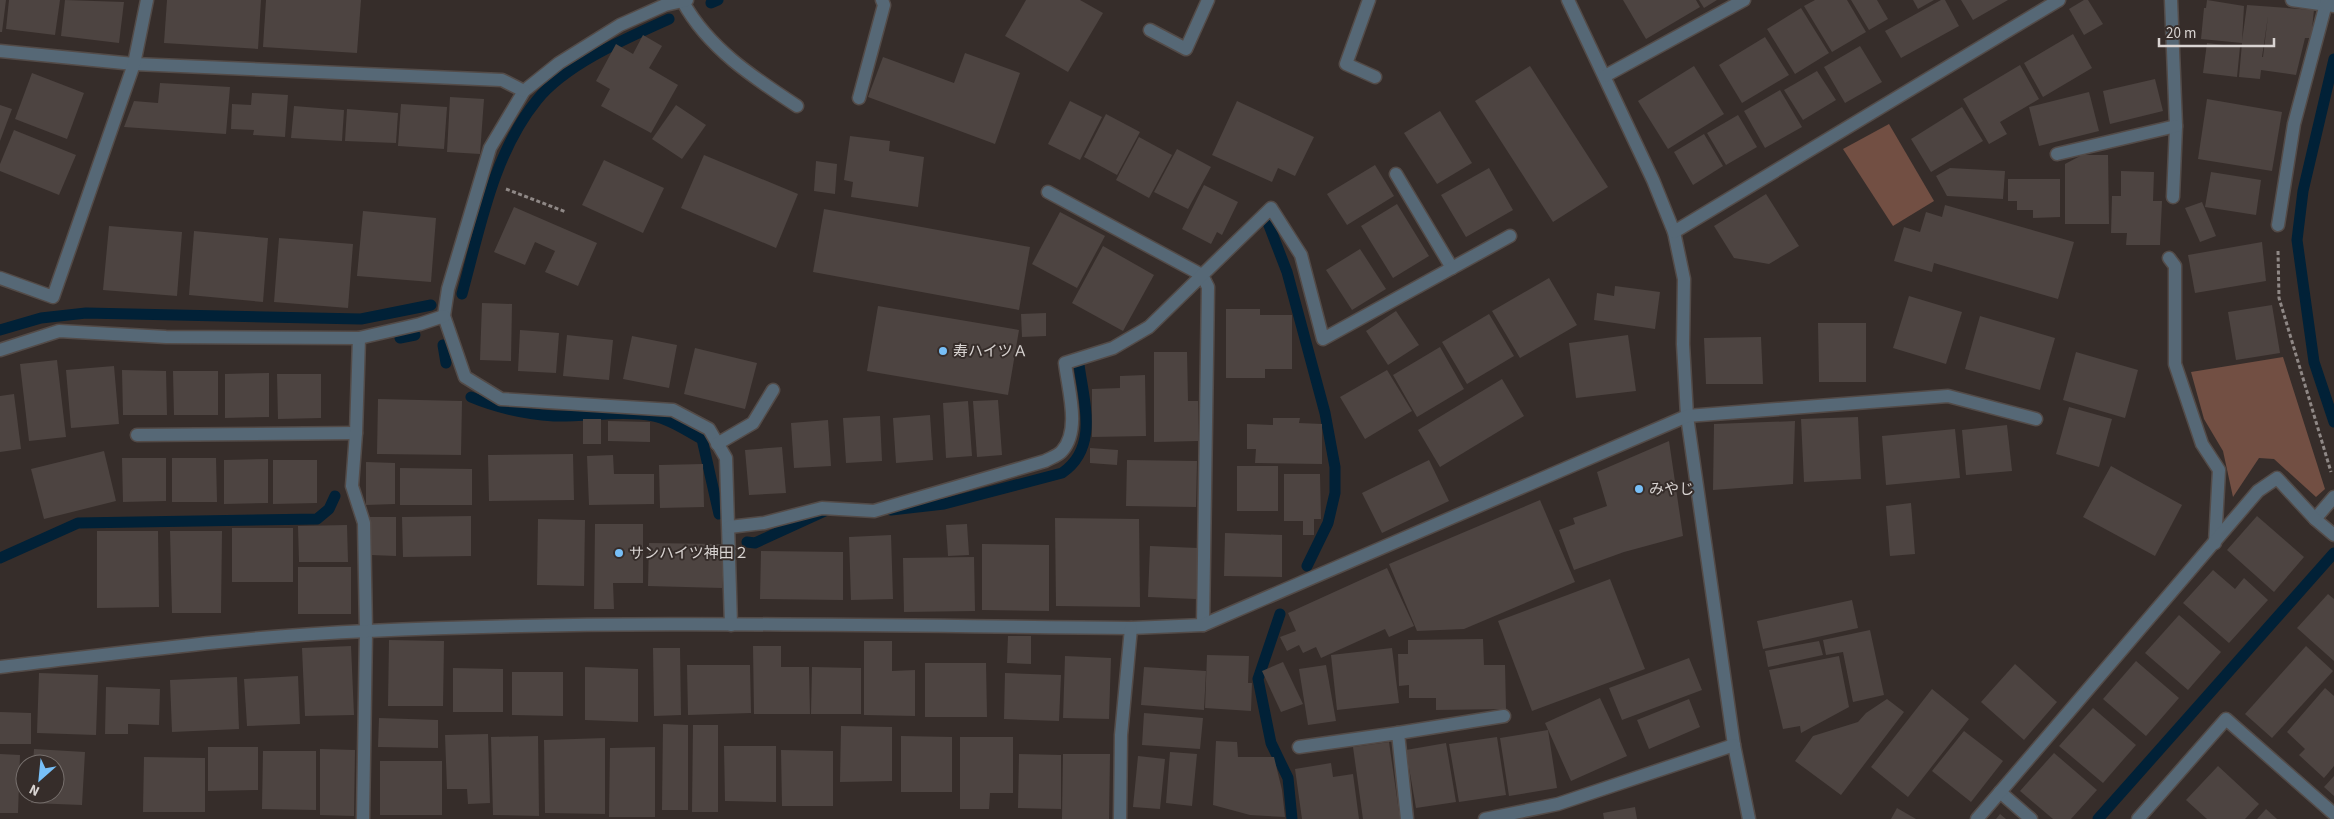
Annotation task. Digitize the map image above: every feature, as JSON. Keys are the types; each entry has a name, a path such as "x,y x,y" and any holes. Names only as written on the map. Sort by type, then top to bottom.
{"street":[{"path":"0,278 53,297 134,64 147,0"},
{"path":"859,98 884,6 882,0"},
{"path":"1150,30 1186,49 1208,0"},
{"path":"1369,0 1346,64 1375,77"},
{"path":"1568,0 1653,180 1674,232 1684,278 1683,344 1687,416 1734,745 1749,819"},
{"path":"1605,76 1744,0"},
{"path":"1674,232 2059,0"},
{"path":"2171,0 2176,126 2173,197"},
{"path":"2278,225 2294,124 2328,3 2292,0"},
{"path":"731,626 726,458 709,429 673,410 501,399 465,377 444,316 448,288 490,148 524,91 559,63 620,25 665,5 685,1 694,20 743,70 797,106"},
{"path":"0,51 134,64 502,80 524,91"},
{"path":"2057,154 2176,126"},
{"path":"1396,174 1452,268"},
{"path":"1048,192 1202,275 1208,287 1203,625"},
{"path":"729,527 764,523 822,508 874,511 1045,461 1060,453 1068,443 1072,424 1065,363 1113,348 1150,327 1271,208 1301,255 1323,338 1510,236"},
{"path":"2169,258 2175,266 2175,364 2202,444 2219,470 2215,543"},
{"path":"0,350 59,331 166,337 358,338 420,324 444,316"},
{"path":"358,338 356,433 352,486 364,523 366,631 363,819"},
{"path":"717,444 753,423 774,390"},
{"path":"0,667 269,637 502,626 1131,628 1203,625 1687,416 1948,396 2036,418"},
{"path":"137,435 356,433"},
{"path":"1978,819 2258,491 2278,478 2319,523 2334,535"},
{"path":"2319,523 2334,497"},
{"path":"1120,819 1121,735 1131,628"},
{"path":"1299,747 1504,716"},
{"path":"2138,819 2226,719 2334,814"},
{"path":"1398,733 1407,819"},
{"path":"1485,819 1558,804 1734,745"},
{"path":"2000,792 2031,819"}],"path":[{"path":"502,188 566,212"},
{"path":"2278,225 2279,298 2334,480"}],"shaded area":[{"path":"1889,124 1934,201 1893,226 1843,149"},
{"path":"2283,357 2325,489 2316,497 2274,459 2259,458 2233,497 2223,451 2204,419 2191,372"}],"building":[{"path":"0,0 6,0 2,32 0,32"},
{"path":"9,0 60,0 55,35 6,29"},
{"path":"65,0 124,2 119,43 61,36"},
{"path":"167,0 261,0 258,49 164,43"},
{"path":"266,0 361,0 357,53 263,47"},
{"path":"1026,0 1080,0 1103,13 1068,72 1005,36"},
{"path":"1623,0 1696,0 1700,7 1646,39"},
{"path":"1699,0 1717,0 1704,8"},
{"path":"1815,0 1847,0 1866,32 1832,52 1804,6"},
{"path":"1851,0 1877,0 1888,19 1869,30"},
{"path":"1913,0 1934,0 1918,9"},
{"path":"1941,0 1945,0 1959,26 1901,58 1885,31"},
{"path":"1961,0 2008,0 1973,20"},
{"path":"2084,0 2088,0 2103,24 2084,35 2069,9"},
{"path":"2207,0 2244,6 2242,41 2247,5 2314,10 2311,38 2305,38 2296,75 2261,70 2260,79 2239,77 2242,43 2201,39 2204,8 2206,8","holes":["2268,16 2263,57 2262,57"]},
{"path":"1801,8 1829,53 1795,74 1767,29"},
{"path":"2073,34 2092,68 2043,97 2024,63"},
{"path":"643,35 662,46 649,68 678,85 651,133 601,106 610,89 596,81 616,44 633,54"},
{"path":"1765,37 1789,75 1742,103 1719,65"},
{"path":"2207,43 2240,47 2237,77 2203,73"},
{"path":"1860,46 1882,82 1845,103 1824,67"},
{"path":"965,53 1020,73 995,144 868,97 883,57 954,83"},
{"path":"2020,65 2039,99 2000,122 2007,134 1989,144 1963,99"},
{"path":"1530,66 1608,187 1553,222 1475,101"},
{"path":"1694,66 1724,114 1668,149 1638,101"},
{"path":"1817,71 1836,100 1803,120 1784,90"},
{"path":"32,73 84,93 67,139 15,119"},
{"path":"2155,79 2163,111 2110,124 2103,91"},
{"path":"160,83 230,87 226,134 124,127 134,101 158,103"},
{"path":"1780,90 1802,127 1765,148 1744,111"},
{"path":"2089,92 2099,131 2039,146 2029,107"},
{"path":"252,93 288,95 285,137 253,135 254,130 231,129 232,104 251,105"},
{"path":"450,97 484,99 480,154 447,152"},
{"path":"2207,99 2282,112 2272,171 2198,159"},
{"path":"1070,101 1102,117 1080,160 1048,144"},
{"path":"1237,101 1314,137 1295,176 1278,168 1272,182 1212,155"},
{"path":"401,104 447,107 444,149 398,146"},
{"path":"0,105 12,109 0,141"},
{"path":"676,105 706,125 682,159 652,139"},
{"path":"294,106 344,110 342,141 291,138"},
{"path":"1962,107 1983,141 1931,172 1911,139"},
{"path":"347,109 398,113 396,143 345,141"},
{"path":"1440,111 1472,163 1437,184 1404,133"},
{"path":"1106,114 1140,132 1117,175 1084,157"},
{"path":"1738,115 1757,147 1726,165 1707,133"},
{"path":"14,130 76,155 59,195 0,171 0,164"},
{"path":"1704,134 1723,166 1693,185 1674,152"},
{"path":"850,136 890,141 889,151 924,157 918,207 851,197 853,182 844,180"},
{"path":"1139,137 1172,155 1149,198 1116,180"},
{"path":"1177,149 1211,167 1188,209 1154,192"},
{"path":"704,155 798,194 776,248 681,208"},
{"path":"2082,155 2108,155 2109,224 2065,224 2065,164"},
{"path":"604,160 664,188 643,233 582,205"},
{"path":"816,161 837,164 835,194 814,191"},
{"path":"1375,165 1394,196 1347,225 1327,194"},
{"path":"1489,168 1513,210 1466,237 1441,195"},
{"path":"1950,168 2005,171 2003,199 1947,196 1936,176"},
{"path":"2121,171 2154,172 2153,201 2162,201 2160,245 2126,245 2127,233 2111,233 2112,196 2121,196"},
{"path":"2211,172 2261,180 2256,215 2205,207"},
{"path":"2008,179 2060,179 2060,217 2033,218 2033,210 2017,210 2017,201 2008,201"},
{"path":"1204,185 1238,202 1222,235 1217,232 1211,244 1182,229"},
{"path":"1766,194 1799,246 1769,264 1734,258 1714,226"},
{"path":"2202,202 2216,236 2200,242 2185,208"},
{"path":"1397,204 1429,256 1393,278 1361,226"},
{"path":"1945,205 2074,242 2058,299 1934,263 1932,272 1894,261 1904,227 1920,232 1926,212 1942,217"},
{"path":"514,207 597,243 578,286 545,272 555,251 535,242 525,265 494,252"},
{"path":"824,209 1030,247 1019,310 813,272"},
{"path":"363,211 436,218 431,282 357,276"},
{"path":"1060,212 1105,236 1077,288 1032,264"},
{"path":"109,226 182,232 177,296 103,290"},
{"path":"194,231 268,238 263,302 189,295"},
{"path":"279,238 353,244 348,308 274,302"},
{"path":"2262,242 2266,281 2195,293 2188,255"},
{"path":"1103,246 1154,275 1123,331 1072,303"},
{"path":"1360,249 1386,289 1352,310 1326,270"},
{"path":"1549,278 1577,325 1520,358 1492,311"},
{"path":"1615,286 1660,292 1655,329 1594,320 1597,293 1614,296"},
{"path":"1909,296 1962,312 1946,364 1893,348"},
{"path":"482,303 512,304 511,361 480,360"},
{"path":"2272,305 2280,353 2236,360 2228,312"},
{"name":"寿ハイツＡ","path":"878,306 1019,330 1008,395 867,371"},
{"path":"1226,309 1260,309 1260,315 1292,315 1292,369 1265,369 1265,378 1226,378"},
{"path":"1396,311 1419,345 1388,365 1366,331"},
{"path":"1046,313 1046,336 1022,337 1021,314"},
{"path":"1489,314 1514,356 1467,384 1442,342"},
{"path":"1980,316 2055,338 2040,390 1965,369"},
{"path":"1818,323 1866,323 1866,382 1819,382"},
{"path":"520,330 559,333 556,373 518,371"},
{"path":"567,335 613,340 609,380 563,376"},
{"path":"1628,335 1636,391 1576,398 1569,343"},
{"path":"632,336 677,345 669,388 623,379"},
{"path":"1761,337 1763,384 1706,384 1704,338"},
{"path":"1440,347 1464,389 1417,417 1393,375"},
{"path":"695,348 757,363 745,409 684,394"},
{"path":"1154,352 1187,352 1188,401 1198,401 1198,441 1154,442"},
{"path":"2076,352 2138,370 2125,418 2063,400"},
{"path":"57,360 66,437 29,441 20,364"},
{"path":"114,366 119,424 71,428 66,370"},
{"path":"122,370 166,371 167,415 123,415"},
{"path":"1387,370 1412,411 1365,439 1340,397"},
{"path":"173,371 218,371 218,415 174,415"},
{"path":"269,373 269,417 225,418 225,374"},
{"path":"277,374 321,374 321,418 278,419"},
{"path":"1145,375 1146,436 1092,437 1092,389 1120,388 1120,376"},
{"path":"1502,379 1524,416 1440,467 1418,430"},
{"path":"14,394 21,449 0,452 0,396"},
{"path":"378,399 462,401 461,455 377,454"},
{"path":"998,400 1002,455 977,457 973,401"},
{"path":"968,401 972,456 946,458 943,403"},
{"path":"2069,407 2112,419 2099,467 2056,454"},
{"path":"930,415 933,460 896,463 893,418"},
{"path":"880,416 882,461 846,463 843,418"},
{"path":"1858,417 1861,479 1804,482 1801,419"},
{"path":"1273,418 1300,418 1299,423 1322,424 1322,464 1255,463 1256,449 1247,449 1247,424 1273,425"},
{"path":"583,419 601,419 601,444 583,444"},
{"path":"828,420 831,466 794,468 791,423"},
{"path":"608,421 650,422 650,442 608,441"},
{"path":"1795,421 1793,484 1713,490 1714,424"},
{"path":"2007,425 2012,471 1966,475 1962,430"},
{"path":"1955,429 1960,478 1886,485 1882,436"},
{"name":"みやじ","path":"1669,441 1683,536 1624,552 1574,570 1559,530 1575,524 1573,518 1607,506 1597,472"},
{"path":"782,447 786,493 749,495 745,450"},
{"path":"1090,448 1118,450 1117,465 1090,463"},
{"path":"104,451 116,501 44,519 31,469"},
{"path":"573,454 574,500 489,501 488,455"},
{"path":"613,455 614,474 654,474 654,504 589,505 587,456"},
{"path":"122,458 166,458 166,501 123,502"},
{"path":"172,458 216,458 217,502 172,502"},
{"path":"268,459 268,503 224,504 224,460"},
{"path":"273,460 317,460 317,503 273,504"},
{"path":"1127,460 1197,461 1196,507 1126,506"},
{"path":"1429,460 1449,501 1382,533 1362,493"},
{"path":"366,462 395,463 395,504 366,505"},
{"path":"703,464 704,507 660,508 659,465"},
{"path":"1237,466 1278,466 1278,511 1237,511"},
{"path":"2111,466 2182,505 2155,556 2083,517"},
{"path":"400,468 472,469 472,505 400,505"},
{"path":"1284,474 1320,474 1321,519 1314,519 1314,535 1303,535 1303,521 1284,521"},
{"path":"1540,500 1575,582 1464,629 1417,631 1389,564"},
{"path":"1911,503 1915,554 1890,556 1886,506"},
{"path":"471,516 471,556 403,557 402,517"},
{"path":"2257,516 2304,557 2274,592 2227,550"},
{"path":"370,517 396,517 396,556 371,555"},
{"path":"1055,518 1139,519 1140,607 1056,606"},
{"path":"538,519 585,520 584,586 537,585"},
{"name":"サンハイツ神田２","path":"595,524 643,524 643,583 613,583 614,609 594,609"},
{"path":"967,524 969,555 948,556 946,525"},
{"path":"347,525 348,562 299,562 298,526"},
{"path":"232,528 293,528 293,582 232,582"},
{"path":"97,531 158,531 159,607 97,608"},
{"path":"170,531 222,531 221,613 172,613"},
{"path":"1225,533 1282,535 1282,577 1224,576"},
{"path":"891,535 893,599 851,600 849,537"},
{"path":"649,543 722,544 722,588 648,586"},
{"path":"982,544 1049,545 1049,611 982,610"},
{"path":"1150,546 1198,548 1196,599 1148,597"},
{"path":"761,551 843,552 843,600 760,599"},
{"path":"974,557 975,611 904,612 903,558"},
{"path":"298,567 351,567 351,614 298,614"},
{"path":"1387,568 1414,626 1389,637 1385,629 1321,658 1316,647 1303,653 1299,645 1287,651 1280,637 1296,631 1288,613"},
{"path":"2213,570 2235,589 2244,578 2268,600 2229,643 2183,603"},
{"path":"1610,579 1645,669 1532,711 1498,621"},
{"path":"2328,594 2334,599 2334,661 2297,628"},
{"path":"1852,600 1858,628 1763,649 1757,621"},
{"path":"2179,615 2221,652 2188,690 2145,653"},
{"path":"1870,630 1884,695 1853,702 1843,652 1826,655 1823,640"},
{"path":"1008,636 1031,636 1031,664 1007,663"},
{"path":"1483,639 1484,665 1505,665 1506,709 1436,710 1436,698 1409,698 1409,685 1399,686 1398,654 1408,654 1408,640"},
{"path":"389,640 444,641 443,706 388,706"},
{"path":"864,641 892,641 892,671 915,670 915,716 864,715"},
{"path":"1819,641 1823,655 1768,667 1765,651"},
{"path":"351,646 354,715 305,716 302,648"},
{"path":"753,646 781,646 781,667 809,667 810,714 754,714"},
{"path":"2306,646 2333,671 2272,738 2245,714"},
{"path":"653,648 680,648 681,715 654,716"},
{"path":"1392,648 1399,703 1337,710 1331,655"},
{"path":"1207,655 1249,656 1248,683 1252,683 1251,711 1205,708"},
{"path":"1065,656 1111,658 1109,719 1063,718"},
{"path":"1839,656 1849,707 1801,733 1800,726 1783,729 1769,670"},
{"path":"1689,658 1702,690 1622,720 1609,688"},
{"path":"2136,661 2179,698 2146,736 2103,699"},
{"path":"1283,662 1303,704 1281,712 1262,671"},
{"path":"925,663 986,663 987,717 925,717"},
{"path":"2015,664 2057,702 2024,740 1981,702"},
{"path":"687,665 750,665 751,713 688,715"},
{"path":"1326,665 1336,721 1308,725 1299,669"},
{"path":"585,667 638,669 638,722 585,720"},
{"path":"812,667 861,668 861,714 811,714"},
{"path":"1144,667 1206,671 1204,710 1141,705"},
{"path":"453,668 503,669 503,712 453,712"},
{"path":"512,672 563,672 563,716 512,715"},
{"path":"39,673 98,675 96,735 37,733"},
{"path":"1005,673 1061,675 1059,721 1004,719"},
{"path":"298,676 300,724 247,726 244,679"},
{"path":"237,677 239,729 172,732 170,680"},
{"path":"106,687 160,689 159,725 128,724 128,734 105,734"},
{"path":"2325,688 2334,696 2334,766 2324,778 2299,755 2305,749 2287,732"},
{"path":"1932,689 1969,719 1908,797 1871,767"},
{"path":"1600,698 1627,756 1571,781 1545,723"},
{"path":"1689,699 1700,727 1649,749 1637,720"},
{"path":"1887,699 1904,712 1841,795 1795,761 1813,736 1858,722 1866,713"},
{"path":"2093,708 2136,745 2103,783 2059,746"},
{"path":"0,712 31,713 31,744 0,744"},
{"path":"1144,713 1203,718 1200,749 1142,745"},
{"path":"379,718 438,720 438,748 378,747"},
{"path":"663,724 688,725 688,810 662,810"},
{"path":"693,725 718,725 718,812 692,812"},
{"path":"841,726 892,727 892,781 840,782"},
{"path":"1548,730 1557,788 1509,796 1500,738"},
{"path":"1964,731 2003,761 1971,802 1932,771"},
{"path":"488,734 490,803 468,804 467,789 447,789 445,735"},
{"path":"538,736 539,816 493,815 491,737"},
{"path":"901,736 952,737 952,792 901,792"},
{"path":"960,737 1013,737 1013,793 990,793 989,809 960,809"},
{"path":"1497,737 1506,795 1459,802 1449,744"},
{"path":"605,738 605,814 545,813 544,740"},
{"path":"1216,741 1237,742 1238,757 1274,757 1282,790 1285,817 1250,815 1213,805"},
{"path":"1389,742 1400,819 1363,819 1353,747"},
{"path":"1446,743 1456,802 1416,808 1406,750"},
{"path":"724,746 776,746 776,802 725,801"},
{"path":"208,747 258,747 258,790 208,791"},
{"path":"655,747 655,817 609,817 610,748"},
{"path":"34,749 85,752 82,805 56,804 65,804 65,754 34,754"},
{"path":"320,749 355,750 354,816 320,815"},
{"path":"781,750 833,751 833,806 782,806"},
{"path":"263,751 316,751 316,810 262,809"},
{"path":"1170,752 1197,754 1192,806 1166,803"},
{"path":"2054,753 2097,790 2071,819 2053,819 2020,791"},
{"path":"0,754 15,755 15,804 18,804 18,813 0,813"},
{"path":"1019,754 1061,755 1061,809 1018,808"},
{"path":"1063,754 1110,754 1109,819 1062,819"},
{"path":"1138,756 1165,759 1160,809 1133,807"},
{"path":"144,757 205,758 205,812 143,812"},
{"path":"380,761 442,761 442,815 380,815"},
{"path":"1331,763 1333,777 1353,774 1359,819 1302,819 1295,769"},
{"path":"2218,766 2259,804 2245,819 2207,819 2186,800"},
{"path":"2334,776 2334,796 2324,787"},
{"path":"1635,807 1637,819 1604,819 1603,813"},
{"path":"1897,808 1916,819 1891,819"},
{"path":"2266,809 2277,819 2257,819"},
{"path":"2000,814 2006,819 1996,819"}],"waterway":[{"path":"711,3 718,0"},
{"path":"462,294 482,218 499,168 509,144 537,100 549,87 580,64 616,43 669,19"},
{"path":"2334,59 2303,191 2297,240 2314,362 2334,422"},
{"path":"1265,215 1287,272 1325,413 1335,467 1335,493 1328,523 1307,566"},
{"path":"0,330 41,318 86,313 361,319 431,305"},
{"path":"400,338 415,335"},
{"path":"443,345 446,363"},
{"path":"891,510 944,504 1062,473 1074,463 1081,451 1085,438 1086,409 1079,365"},
{"path":"471,397 501,407 533,414 554,416 642,414 672,422 702,439 719,514"},
{"path":"0,558 78,523 317,519 329,509 335,496"},
{"path":"747,542 755,543 827,510"},
{"path":"2098,819 2334,553"},
{"path":"1280,614 1258,679 1271,743 1288,778 1292,819"}],"place":[{"name":"寿ハイツＡ","path":"943,351"},
{"name":"みやじ","path":"1639,489"},
{"name":"サンハイツ神田２","path":"619,553"}]}
